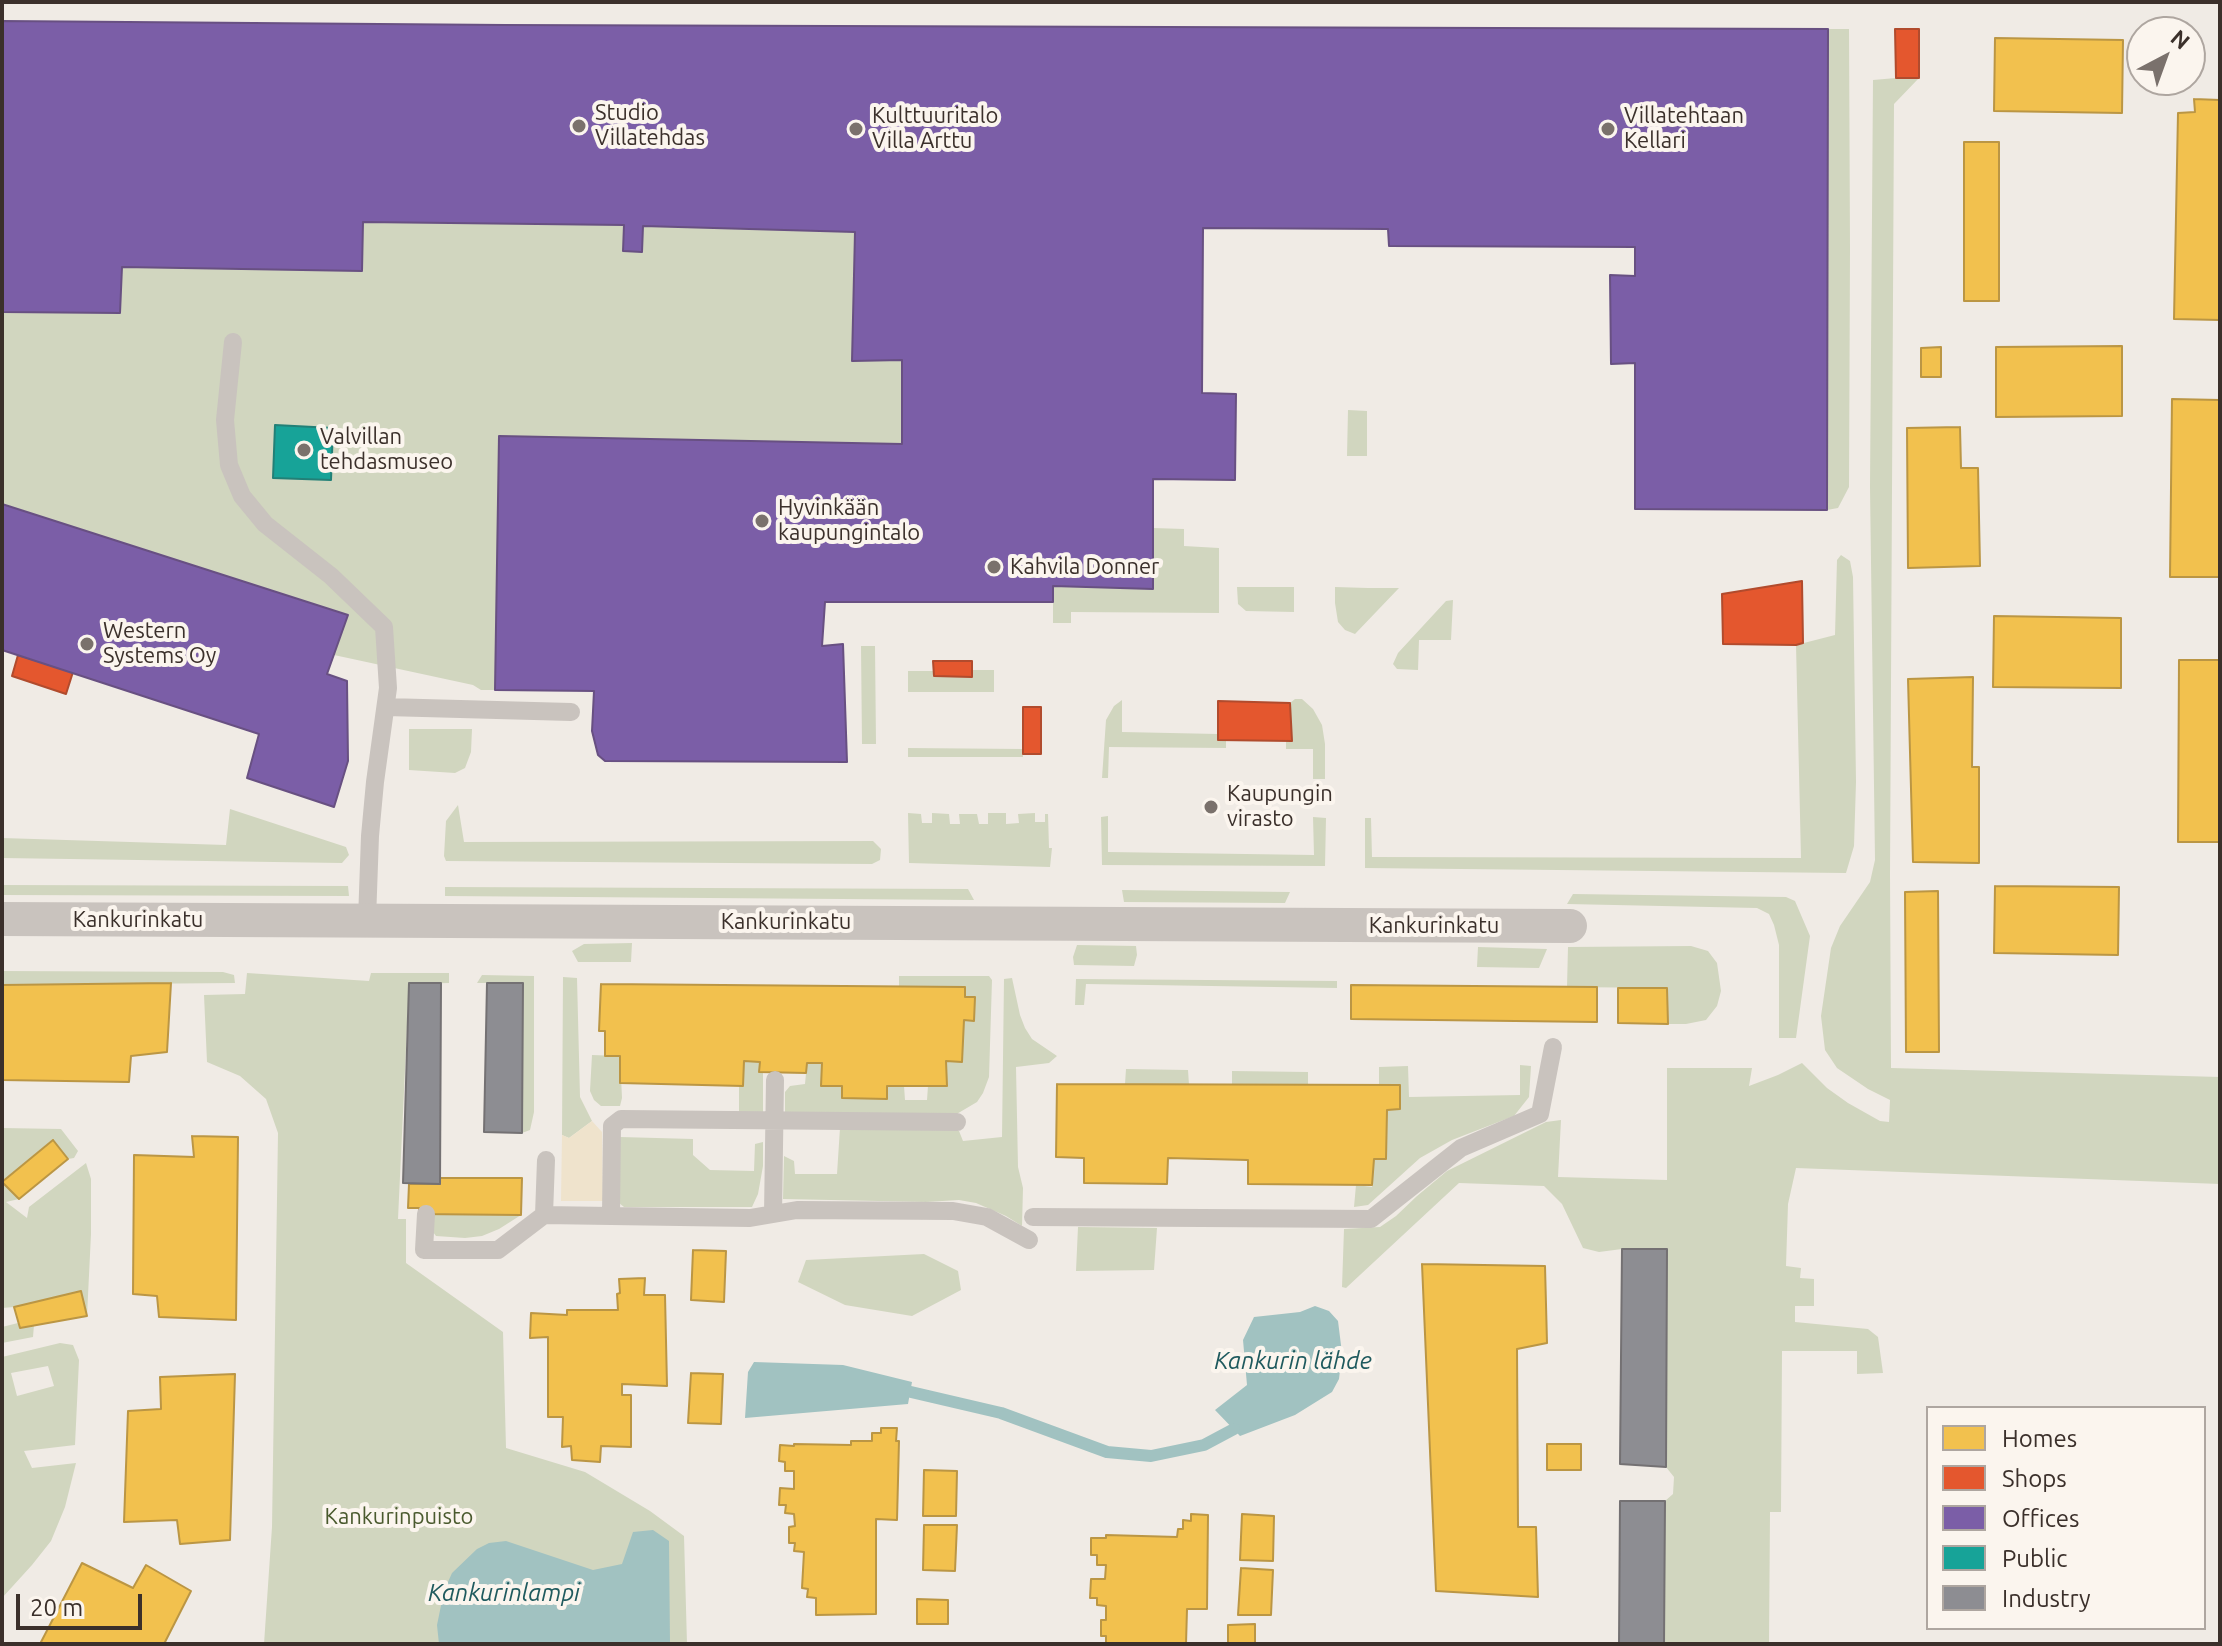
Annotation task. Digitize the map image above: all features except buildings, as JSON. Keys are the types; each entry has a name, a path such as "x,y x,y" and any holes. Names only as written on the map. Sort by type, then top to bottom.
{"street":[{"name":"Kankurinkatu","path":"2,919 1570,926"}],"lane":[{"path":"233,342 225,420 229,465 242,496 265,524 331,576 384,627 388,688 370,836 367,920"},
{"path":"386,707 571,712"},
{"path":"1033,1217 1371,1219 1461,1148 1540,1114 1553,1047"},
{"path":"773,1214 775,1080"},
{"path":"611,1216 612,1126 621,1119 957,1122"},
{"path":"544,1215 546,1160"},
{"path":"426,1214 424,1250 498,1250 544,1215 750,1218 797,1210 953,1211 987,1217 1029,1240"}],"green space":[{"path":"1828,29 1849,29 1850,249 1849,487 1838,508 1827,510"},
{"path":"1919,78 1894,104 1891,1068 2220,1077 2220,1184 1796,1168 1788,1204 1786,1266 1801,1268 1800,1278 1814,1279 1814,1306 1795,1306 1795,1322 1868,1329 1878,1337 1883,1373 1857,1374 1857,1351 1782,1351 1781,1512 1770,1512 1769,1644 1664,1644 1665,1501 1673,1494 1674,1477 1666,1467 1666,1249 1599,1252 1583,1248 1562,1204 1544,1186 1459,1183 1346,1288 1342,1287 1344,1229 1380,1227 1447,1171 1546,1122 1561,1120 1558,1177 1667,1180 1667,1068 1752,1068 1749,1086 1802,1063 1827,1088 1848,1103 1880,1121 1889,1122 1890,1100 1837,1068 1825,1050 1821,1016 1831,948 1840,926 1870,882 1875,860 1870,487 1873,80"},
{"path":"363,222 624,225 623,251 641,252 643,226 855,232 852,361 902,360 902,444 499,436 495,690 481,690 473,685 334,655 347,615 2,504 2,312 120,313 122,267 362,271"},
{"path":"1348,410 1367,411 1367,456 1347,456"},
{"path":"1153,528 1184,529 1184,546 1219,548 1219,613 1071,612 1071,623 1053,623 1053,586 1153,589"},
{"path":"1841,555 1850,561 1853,577 1856,782 1854,846 1846,873 1365,868 1365,818 1371,818 1372,857 1801,858 1796,645 1835,635 1837,560"},
{"path":"1237,587 1294,587 1294,612 1246,611 1238,604"},
{"path":"1335,587 1399,588 1355,634 1345,630 1338,622"},
{"path":"1453,600 1451,640 1419,640 1418,670 1397,669 1393,664 1398,653 1446,601"},
{"path":"861,646 875,646 876,744 862,744"},
{"path":"973,670 994,670 994,692 908,692 908,671 933,671 934,676 972,677"},
{"path":"1302,699 1313,709 1322,725 1325,779 1313,779 1313,749 1286,749 1286,741 1292,740 1290,703"},
{"path":"1122,700 1122,732 1218,734 1218,740 1226,741 1226,748 1109,747 1108,778 1102,778 1106,720 1114,706"},
{"path":"409,729 472,729 471,752 465,768 455,773 409,770"},
{"path":"908,748 1023,749 1023,757 908,757"},
{"path":"458,805 464,842 873,841 881,849 880,860 872,864 446,861 446,821"},
{"path":"230,809 346,847 349,855 342,863 2,858 2,838 226,845"},
{"path":"908,813 921,814 922,823 932,823 932,813 949,814 950,824 960,824 959,814 977,814 979,824 988,824 988,813 1006,813 1006,824 1019,823 1018,814 1035,813 1035,822 1045,822 1045,814 1048,814 1049,848 1052,848 1050,867 909,863"},
{"path":"1108,816 1108,852 1314,855 1313,817 1326,818 1325,866 1102,865 1101,817"},
{"path":"2,885 348,886 349,896 2,895"},
{"path":"445,887 968,889 974,900 445,896"},
{"path":"1122,890 1290,892 1285,903 1124,902"},
{"path":"1573,894 1786,897 1795,901 1810,936 1796,1038 1779,1038 1779,945 1769,914 1757,908 1567,904"},
{"path":"632,943 631,962 578,962 572,951 584,944"},
{"path":"1077,945 1136,946 1137,955 1134,966 1074,965"},
{"path":"1691,946 1708,951 1717,963 1721,991 1717,1006 1706,1020 1668,1024 1667,988 1567,987 1568,947"},
{"path":"1478,947 1547,949 1539,968 1477,967"},
{"path":"2,971 223,972 234,975 235,983 2,985"},
{"name":"Kankurinpuisto","path":"247,973 369,981 371,973 449,973 449,983 409,984 398,1219 406,1219 406,1263 503,1332 506,1448 585,1472 650,1511 684,1536 687,1644 264,1644 272,1527 278,1133 266,1099 240,1076 207,1062 204,995 245,994"},
{"path":"482,975 534,976 534,1112 530,1130 522,1133 522,983 477,983"},
{"path":"899,976 989,976 992,980 989,1077 977,1102 955,1115 785,1115 785,1092 790,1086 805,1084 807,1063 822,1063 821,1086 842,1086 842,1098 886,1099 887,1086 904,1086 905,1100 927,1100 928,1086 947,1085 946,1061 962,1062 964,1020 974,1021 975,998 965,997 965,987 899,986"},
{"path":"563,977 577,978 580,1097 592,1121 569,1138 562,1135"},
{"path":"1012,978 1025,1028 1032,1039 1057,1056 1049,1063 1016,1067 1018,1167 1023,1188 1022,1226 976,1203 959,1200 783,1199 784,1156 794,1161 795,1174 837,1174 840,1128 953,1128 959,1131 963,1141 1002,1137 1004,979"},
{"path":"1076,979 1337,981 1337,988 1086,984 1084,1005 1075,1005"},
{"path":"592,1055 620,1056 620,1106 601,1106 594,1100 590,1091"},
{"path":"744,1061 760,1062 759,1071 763,1072 763,1114 739,1114 739,1086 743,1085"},
{"path":"1520,1065 1531,1066 1529,1097 1514,1116 1452,1140 1420,1158 1368,1205 1354,1207 1356,1185 1372,1187 1374,1159 1386,1159 1387,1110 1400,1109 1379,1085 1379,1067 1408,1066 1409,1097 1520,1095"},
{"path":"1126,1069 1188,1070 1189,1085 1125,1084"},
{"path":"1232,1071 1308,1072 1308,1085 1232,1084"},
{"path":"2,1128 61,1129 78,1151 74,1158 68,1159 52,1140 2,1182"},
{"path":"620,1137 693,1139 693,1155 710,1170 754,1171 755,1144 763,1142 763,1166 758,1194 752,1207 624,1207 619,1203"},
{"path":"86,1163 91,1179 87,1316 81,1292 2,1308 2,1182 19,1199 6,1202 27,1218 29,1207"},
{"path":"431,1214 521,1215 482,1236 465,1238 436,1236 430,1228"},
{"path":"1078,1227 1157,1228 1154,1270 1076,1271"},
{"path":"924,1254 958,1271 961,1290 912,1316 845,1305 798,1282 806,1260"},
{"path":"18,1323 20,1328 34,1325 33,1337 2,1343 2,1327"},
{"path":"60,1343 73,1345 79,1360 75,1445 24,1451 32,1468 76,1463 65,1507 51,1541 2,1598 2,1357","holes":["48,1366 54,1386 17,1396 11,1373"]}],"sand":[{"path":"592,1121 602,1132 603,1201 561,1201 562,1135 569,1138"}],"water":[{"name":"Kankurin lähde","path":"1315,1306 1329,1311 1338,1321 1342,1353 1339,1379 1332,1392 1295,1415 1240,1436 1215,1410 1247,1385 1243,1340 1254,1317 1300,1312"},
{"path":"754,1362 843,1365 912,1382 908,1404 745,1418 748,1372"},
{"name":"Kankurinlampi","path":"653,1530 669,1541 670,1644 439,1644 437,1625 444,1591 452,1573 477,1549 489,1543 506,1541 593,1570 622,1564 633,1532"}],"waterway":[{"path":"911,1392 1001,1413 1107,1452 1151,1456 1204,1445 1234,1429"}],"place":[{"name":"Studio Villatehdas","path":"579,126"},
{"name":"Kulttuuritalo Villa Arttu","path":"856,129"},
{"name":"Villatehtaan Kellari","path":"1608,129"},
{"name":"Valvillan tehdasmuseo","path":"304,450"},
{"name":"Hyvinkään kaupungintalo","path":"762,521"},
{"name":"Kahvila Donner","path":"994,567"},
{"name":"Western Systems Oy","path":"87,644"},
{"name":"Kaupungin virasto","path":"1211,807"}]}
